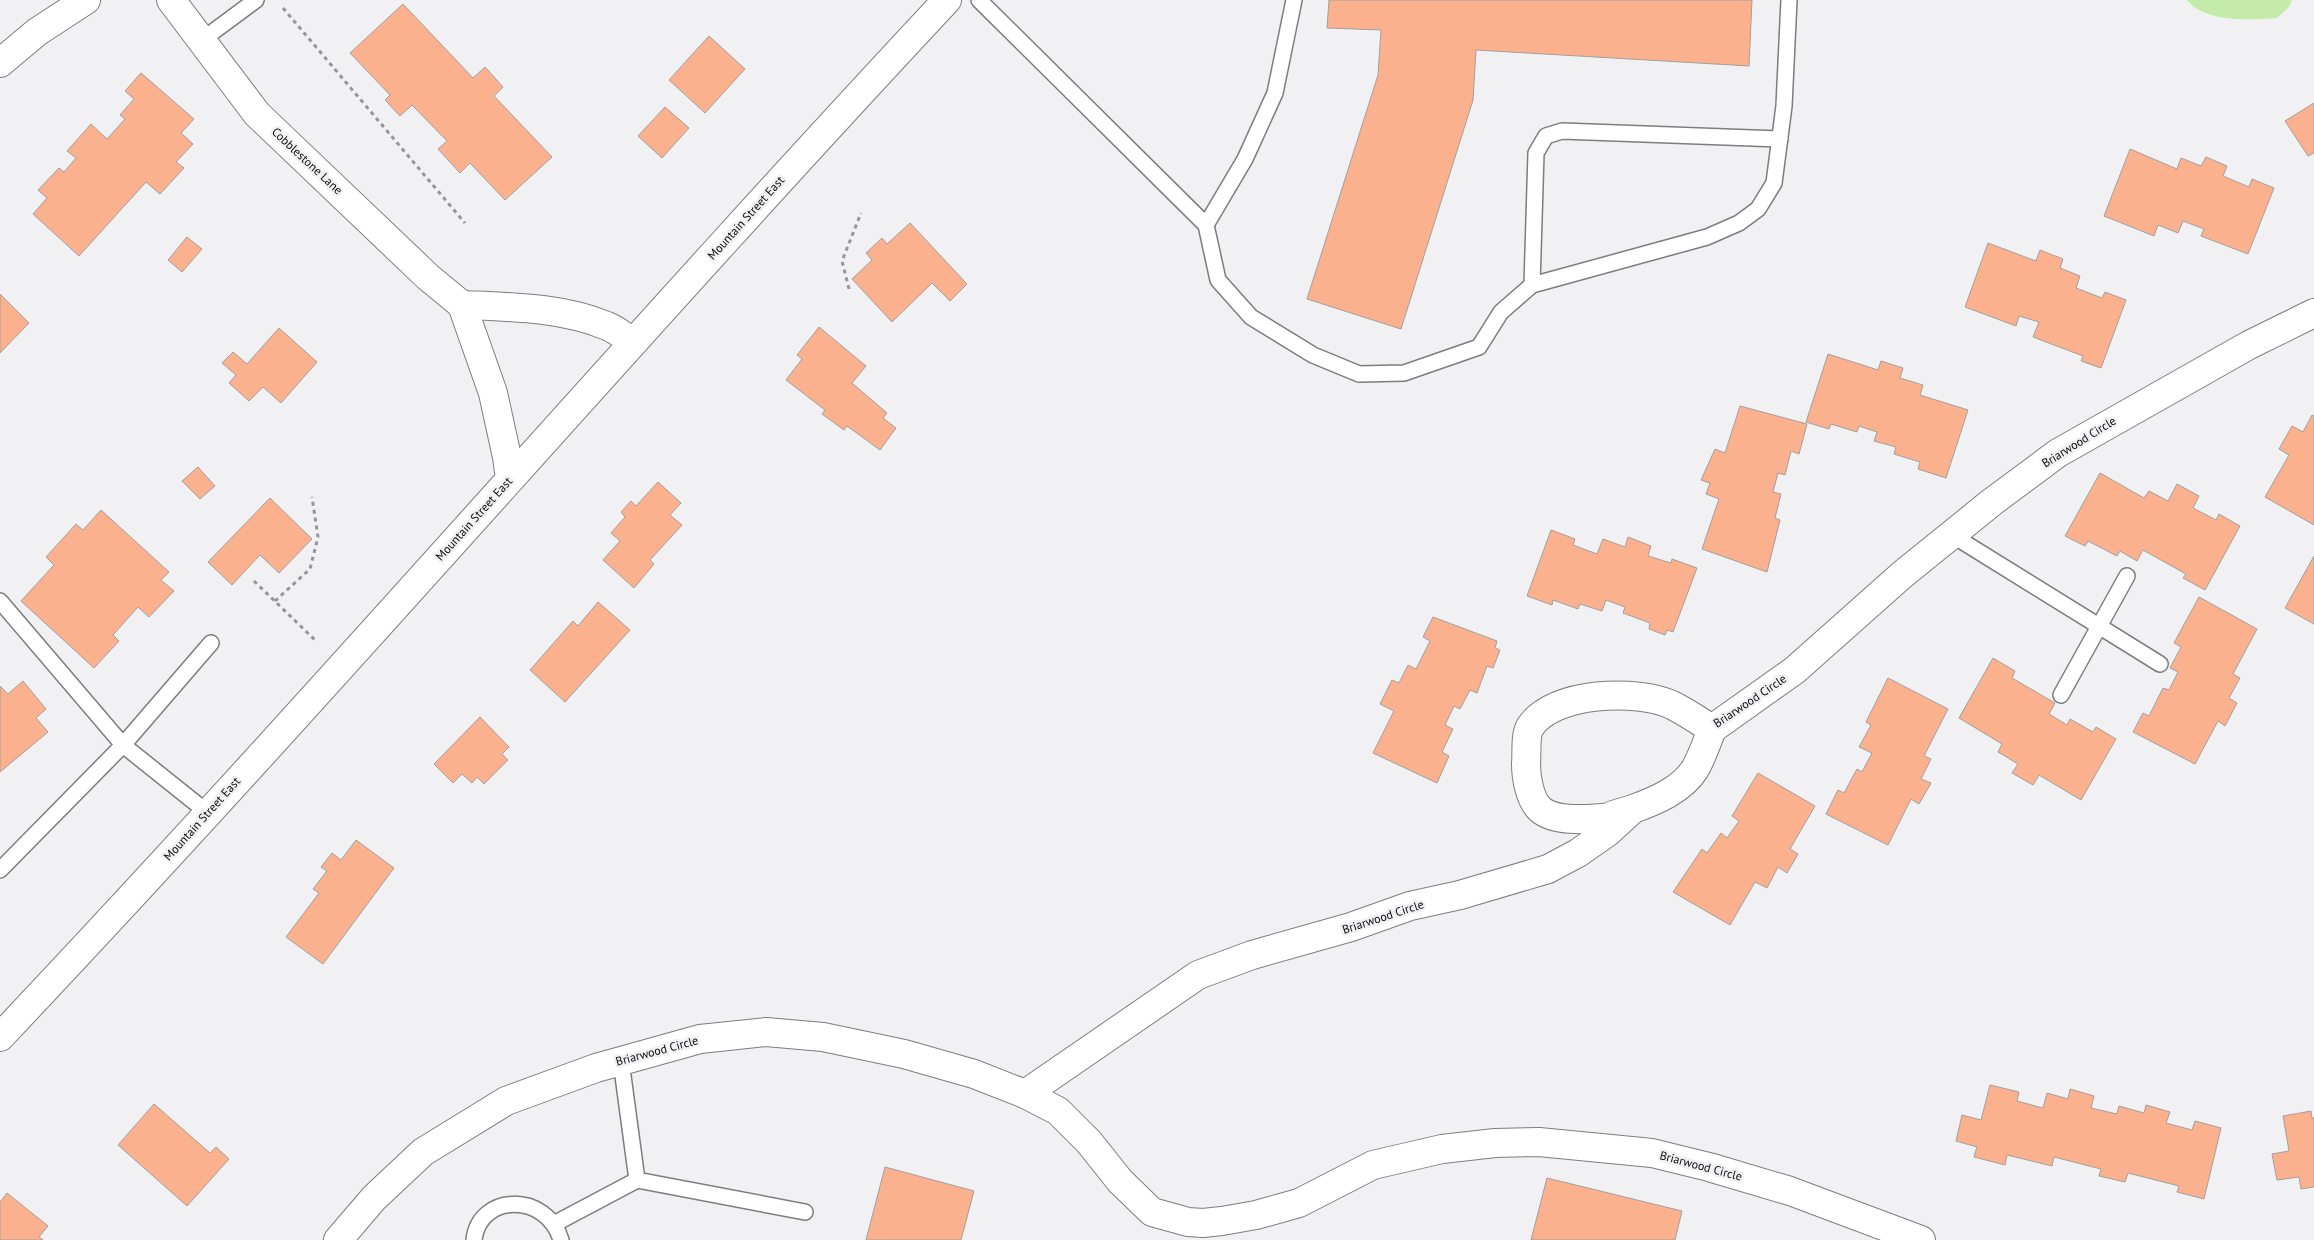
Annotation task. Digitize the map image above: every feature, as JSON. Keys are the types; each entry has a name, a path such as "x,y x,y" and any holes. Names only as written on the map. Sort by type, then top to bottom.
{"street":[{"path":"0,63 37,32 86,0"},
{"name":"Cobblestone Lane","path":"171,0 257,114 428,278 462,305"},
{"name":"Mountain Street East","path":"0,1037 208,813 633,342 948,0"},
{"path":"510,479 507,456 493,393 462,305 532,308 553,311 607,326 633,342"},
{"name":"Briarwood Circle","path":"1633,809 1613,815 1612,817 1585,820 1559,817 1542,811 1534,802 1526,769 1529,728 1544,712 1560,706 1615,694 1638,696 1671,705 1712,729 1795,670 1903,574 2058,453 2249,345 2314,314"},
{"path":"1633,809 1654,801 1681,784 1695,770 1712,729"},
{"name":"Briarwood Circle","path":"1025,1094 1198,975 1252,955 1351,928 1410,906 1460,895 1548,869 1578,853 1608,832 1633,809"},
{"name":"Briarwood Circle","path":"338,1240 374,1198 422,1152 506,1101 596,1068 700,1039 766,1032 823,1037 904,1054 974,1074 1025,1094 1058,1111 1089,1142 1120,1181 1152,1212 1188,1222 1206,1232 1298,1203 1374,1165 1442,1148 1495,1143 1538,1142 1652,1153 1709,1167 1790,1191 1920,1240"}],"lane":[{"path":"202,40 256,0"},
{"path":"979,0 1206,225 1218,280 1251,318 1313,355 1359,374 1404,373 1479,347 1501,312 1532,285 1707,238 1739,224 1758,209 1774,183 1784,106 1789,0"},
{"path":"1206,225 1245,159 1275,94 1294,0"},
{"path":"1532,285 1536,153 1546,136 1562,131 1780,139"},
{"path":"1952,535 2160,664"},
{"path":"2061,695 2127,576"},
{"path":"0,601 123,745 208,813"},
{"path":"0,870 123,745 210,643"},
{"path":"621,1061 637,1180"},
{"path":"554,1224 637,1180 805,1212"},
{"path":"474,1240 480,1222 491,1212 504,1206 518,1204 532,1206 545,1213 554,1224 561,1240"}],"path":[{"path":"282,7 465,223"},
{"path":"849,289 842,261 861,212"},
{"path":"275,601 310,569 318,538 312,497"},
{"path":"254,580 341,665"}],"green space":[{"path":"2187,0 2292,0 2289,7 2277,18 2241,19 2205,13"}],"building":[{"path":"1329,0 1752,0 1749,66 1476,50 1473,100 1401,329 1307,299 1378,75 1381,30 1327,28"},
{"path":"403,4 473,78 485,67 503,87 494,96 552,157 505,200 470,163 460,173 438,149 447,141 412,105 400,116 385,100 390,95 350,53"},
{"path":"709,36 745,69 705,113 669,80"},
{"path":"141,73 194,119 181,133 193,144 176,162 184,168 160,194 146,182 79,256 33,214 47,198 38,190 59,168 64,172 76,158 67,151 91,124 107,139 125,119 120,115 134,99 125,91"},
{"path":"2314,103 2314,153 2308,156 2285,121"},
{"path":"665,107 689,128 662,158 638,136"},
{"path":"2130,149 2177,169 2181,158 2201,166 2206,157 2227,166 2223,176 2249,187 2252,179 2274,188 2248,254 2201,236 2204,229 2183,221 2178,233 2158,225 2154,236 2104,216"},
{"path":"910,223 967,284 950,301 932,283 892,322 852,279 872,260 866,253 882,238 887,244"},
{"path":"187,237 202,249 182,272 168,260"},
{"path":"1988,243 2036,261 2040,250 2063,259 2060,268 2080,276 2076,288 2102,298 2105,292 2126,300 2101,368 2081,361 2083,356 2033,337 2039,322 2019,316 2016,326 1965,307"},
{"path":"0,294 29,323 0,353"},
{"path":"819,327 866,366 852,383 887,413 883,418 896,428 880,450 847,426 844,430 822,414 825,410 786,380 802,359 797,355"},
{"path":"279,328 317,362 281,403 263,387 249,401 229,383 236,375 222,363 233,352 247,364"},
{"path":"1828,354 1878,370 1881,361 1903,368 1900,378 1923,385 1920,395 1968,410 1946,478 1918,469 1920,462 1894,454 1896,447 1874,441 1877,432 1859,426 1857,432 1831,424 1829,429 1806,422"},
{"path":"1740,406 1807,424 1799,454 1791,451 1785,475 1778,473 1773,492 1781,494 1775,518 1780,520 1767,572 1702,549 1719,499 1706,494 1710,483 1701,480 1715,449 1725,453"},
{"path":"2312,415 2314,416 2314,525 2265,497 2289,455 2279,449 2292,426 2303,432"},
{"path":"198,467 215,486 200,499 182,481"},
{"path":"2100,473 2144,498 2149,491 2168,501 2177,484 2199,496 2193,508 2216,520 2219,514 2240,526 2205,590 2183,578 2186,574 2143,550 2137,561 2120,551 2117,556 2088,541 2085,546 2065,536"},
{"path":"658,482 681,503 670,515 682,525 650,560 654,564 634,588 603,560 620,541 611,533 625,517 621,512 631,501 636,506"},
{"path":"270,498 312,539 279,573 260,555 232,585 208,562"},
{"path":"101,510 169,572 161,580 174,591 149,617 138,607 113,635 119,641 94,668 21,601 54,565 46,557 76,524 83,530"},
{"path":"1551,530 1575,539 1573,545 1597,554 1603,539 1625,547 1628,537 1651,546 1648,556 1671,563 1672,559 1697,568 1673,632 1667,630 1665,635 1649,629 1650,623 1623,613 1625,607 1606,600 1602,611 1580,604 1578,609 1553,600 1552,605 1527,596"},
{"path":"2314,556 2314,624 2285,608"},
{"path":"2199,597 2257,629 2233,674 2240,678 2229,698 2237,703 2225,726 2218,721 2195,764 2133,732 2143,713 2149,716 2163,688 2169,690 2178,672 2170,668 2181,647 2174,643"},
{"path":"598,602 630,630 565,702 530,670 573,621 578,626"},
{"path":"1433,617 1497,641 1495,648 1500,650 1493,668 1487,666 1477,693 1470,690 1460,709 1454,706 1445,725 1453,729 1442,752 1449,756 1437,783 1373,753 1394,711 1380,704 1392,680 1399,683 1408,665 1416,669 1430,641 1423,637"},
{"path":"1993,658 2015,671 2012,678 2055,703 2049,714 2067,725 2070,719 2093,732 2096,727 2116,739 2081,800 2039,775 2033,785 2012,773 2018,764 1998,752 2002,744 1959,718"},
{"path":"1888,678 1948,709 1924,756 1931,759 1921,779 1931,783 1919,804 1911,799 1888,845 1826,814 1838,790 1844,793 1857,769 1862,772 1872,753 1859,747 1871,725 1866,722"},
{"path":"23,681 46,709 36,718 48,732 0,772 0,686 8,694"},
{"path":"480,717 509,747 502,754 508,760 484,784 477,777 472,783 462,774 453,783 434,764"},
{"path":"1758,773 1815,806 1790,849 1798,854 1787,873 1778,867 1767,888 1755,882 1730,925 1673,892 1702,849 1707,853 1721,833 1727,838 1739,821 1732,816"},
{"path":"356,840 394,868 323,964 286,937 319,893 313,889 327,871 321,867 332,853 341,860"},
{"path":"1990,1085 2019,1092 2017,1101 2043,1108 2047,1093 2068,1099 2070,1089 2094,1096 2091,1108 2117,1114 2119,1106 2144,1113 2146,1105 2170,1112 2166,1123 2192,1130 2195,1121 2221,1128 2204,1199 2177,1192 2179,1186 2128,1173 2125,1182 2099,1176 2101,1169 2054,1157 2052,1166 2007,1155 2005,1165 1974,1157 1977,1147 1956,1141 1962,1115 1981,1120"},
{"path":"154,1104 210,1153 216,1147 229,1159 187,1206 118,1145"},
{"path":"2311,1111 2312,1118 2314,1118 2314,1187 2301,1189 2299,1177 2277,1180 2272,1154 2289,1151 2283,1116"},
{"path":"885,1167 974,1191 961,1240 866,1240"},
{"path":"1547,1178 1682,1211 1675,1240 1531,1240"},
{"path":"7,1193 48,1226 39,1237 43,1240 0,1240 0,1202"}]}
